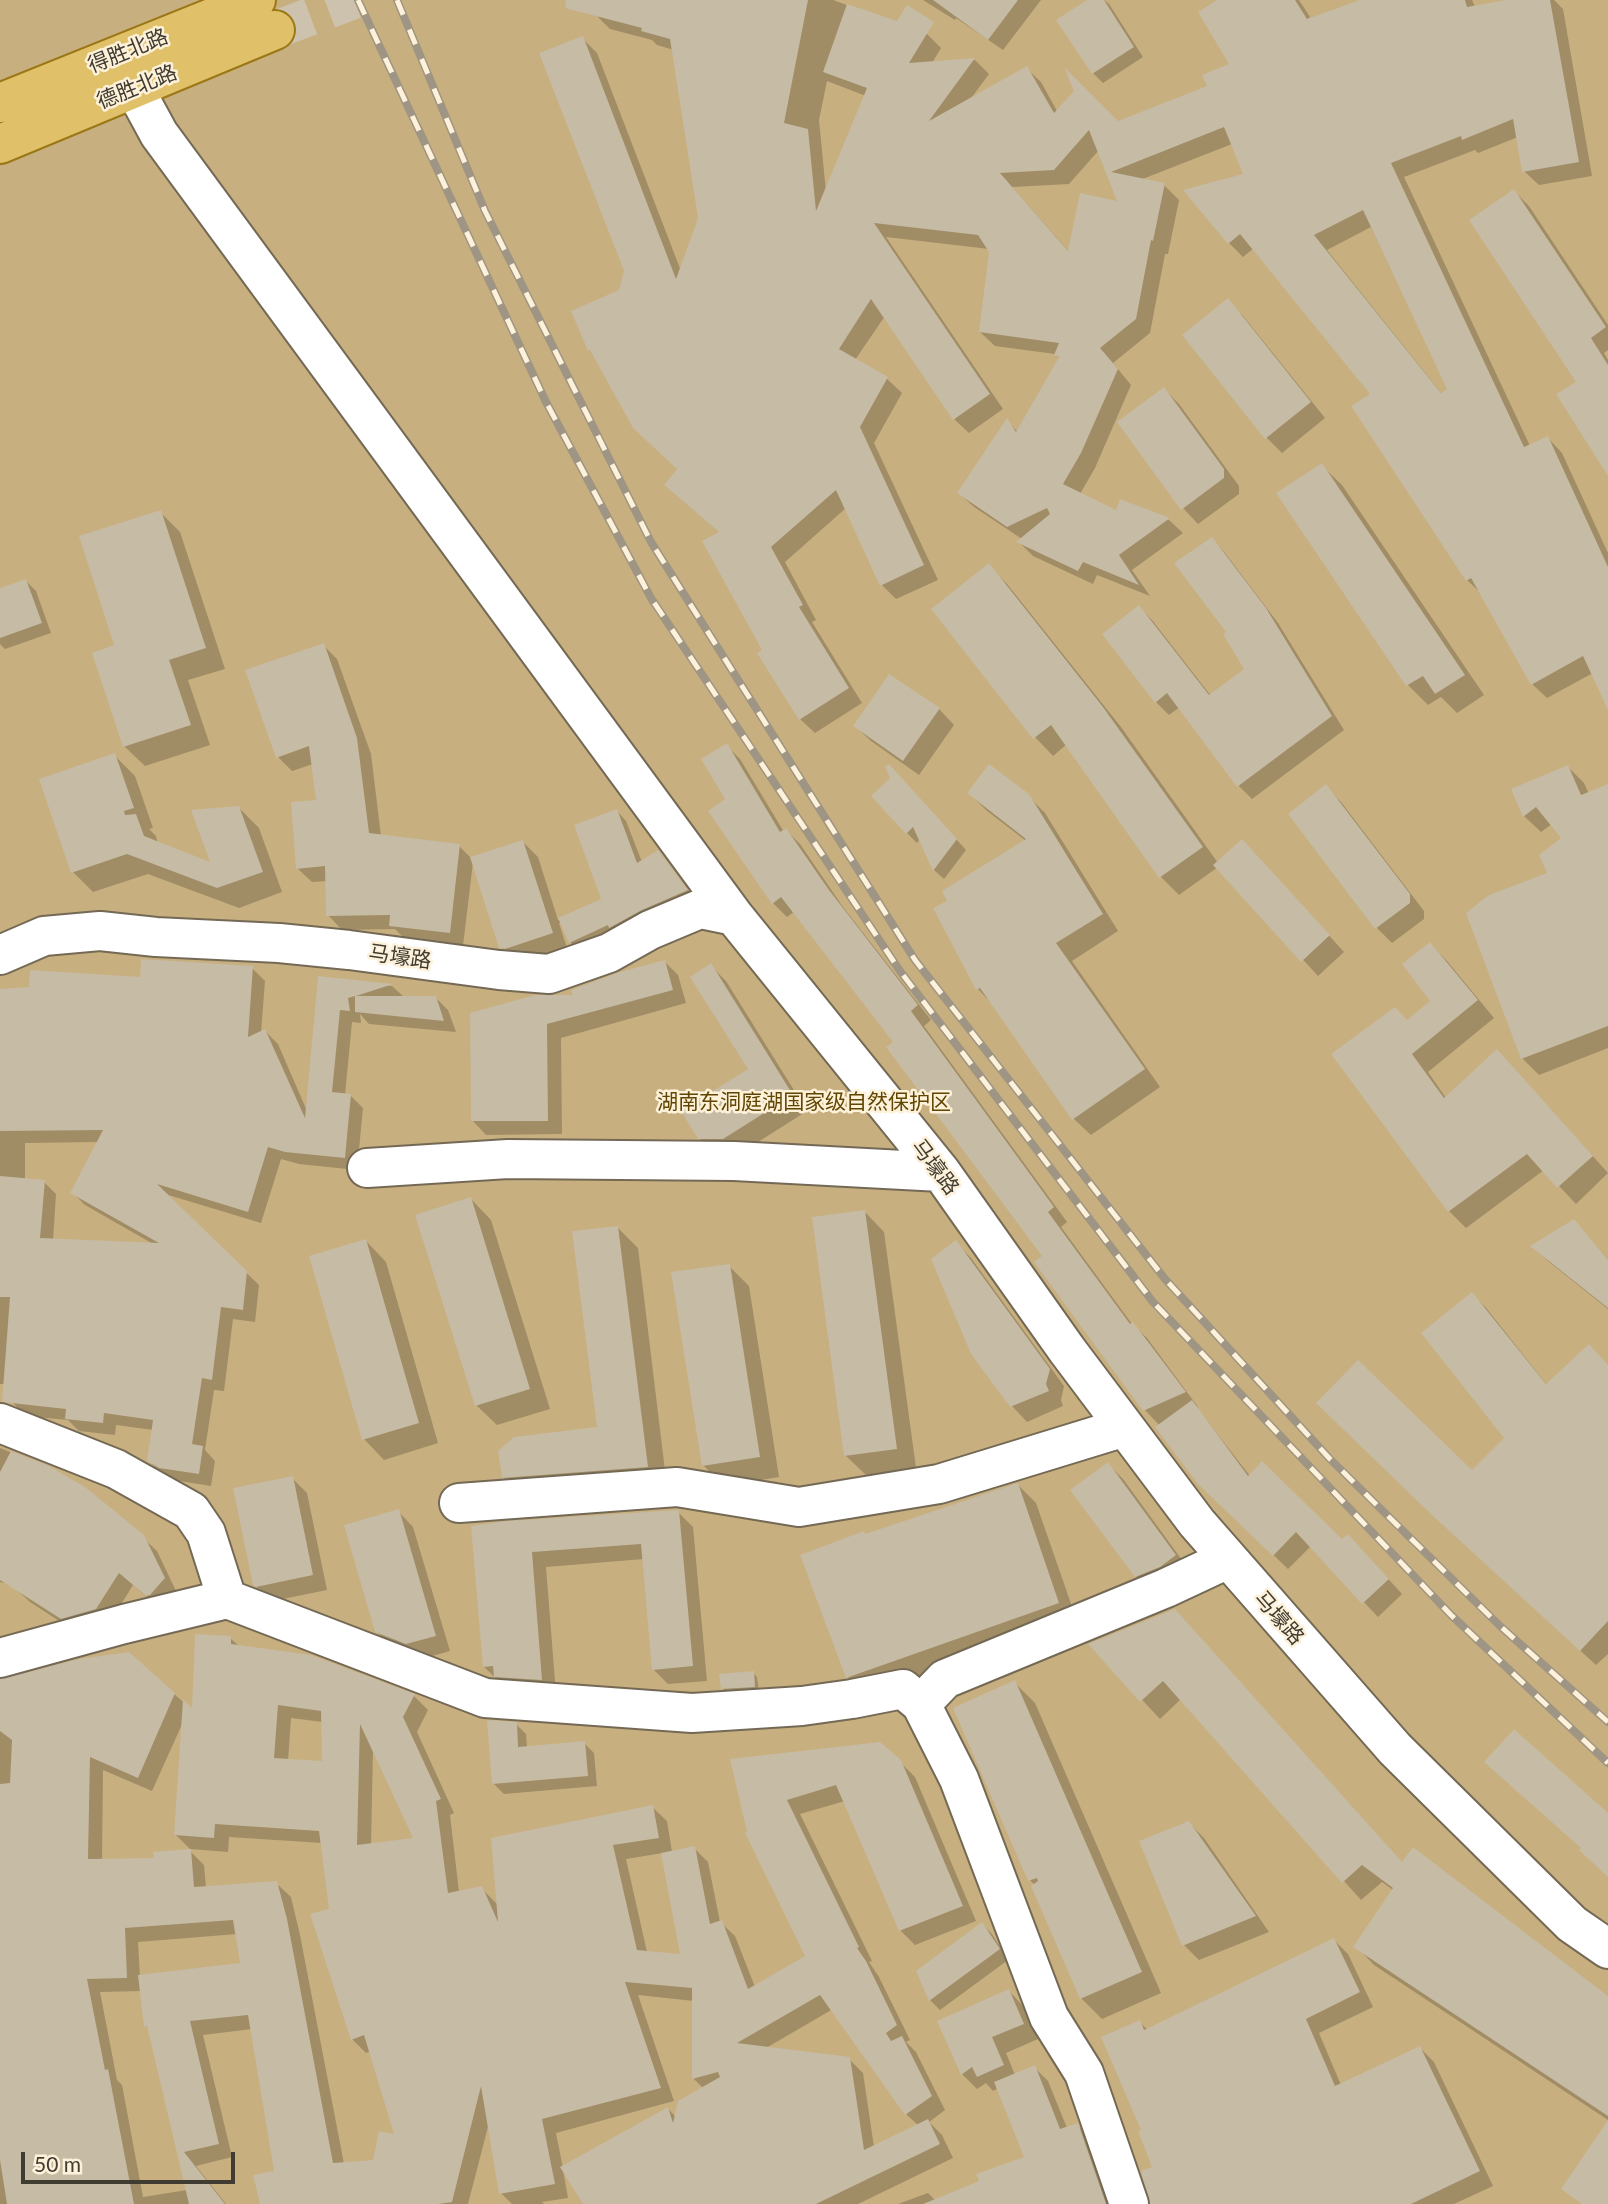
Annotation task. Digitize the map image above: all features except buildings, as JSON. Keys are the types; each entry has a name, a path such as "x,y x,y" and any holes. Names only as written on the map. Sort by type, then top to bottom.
{"main road":[{"name":"德胜北路","path":"0,144 134,88 266,15"},
{"name":"得胜北路","path":"0,103 266,15"}],"street":[{"path":"134,88 159,134 734,916"},
{"name":"马壕路","path":"0,955 44,936 100,930 156,937 335,949 549,974 610,953 650,930 700,909 734,916 941,1172 1067,1350 1228,1559 1395,1749 1573,1924 1608,1949"},
{"path":"367,1168 522,1159 734,1161 941,1172"},
{"path":"0,1423 116,1469 191,1511 206,1533 227,1599"},
{"path":"459,1503 677,1487 799,1507 939,1484 1125,1427"},
{"path":"922,1704 945,1679 1166,1588 1228,1559"},
{"path":"0,1658 227,1599 485,1698 692,1713 802,1706 904,1689 922,1704 960,1779 1049,2017 1084,2073 1129,2204"}],"green space":[{"name":"湖南东洞庭湖国家级自然保护区","path":"0,0 1608,0 1608,2204 0,2204"}],"tunnel":[{"path":"275,30 354,0"}],"railway":[{"path":"358,0 546,402 651,598 900,971 1153,1302 1451,1615 1608,1763"},
{"path":"397,0 485,211 651,542 915,960 1165,1279 1330,1459 1500,1626 1608,1722"}]}
